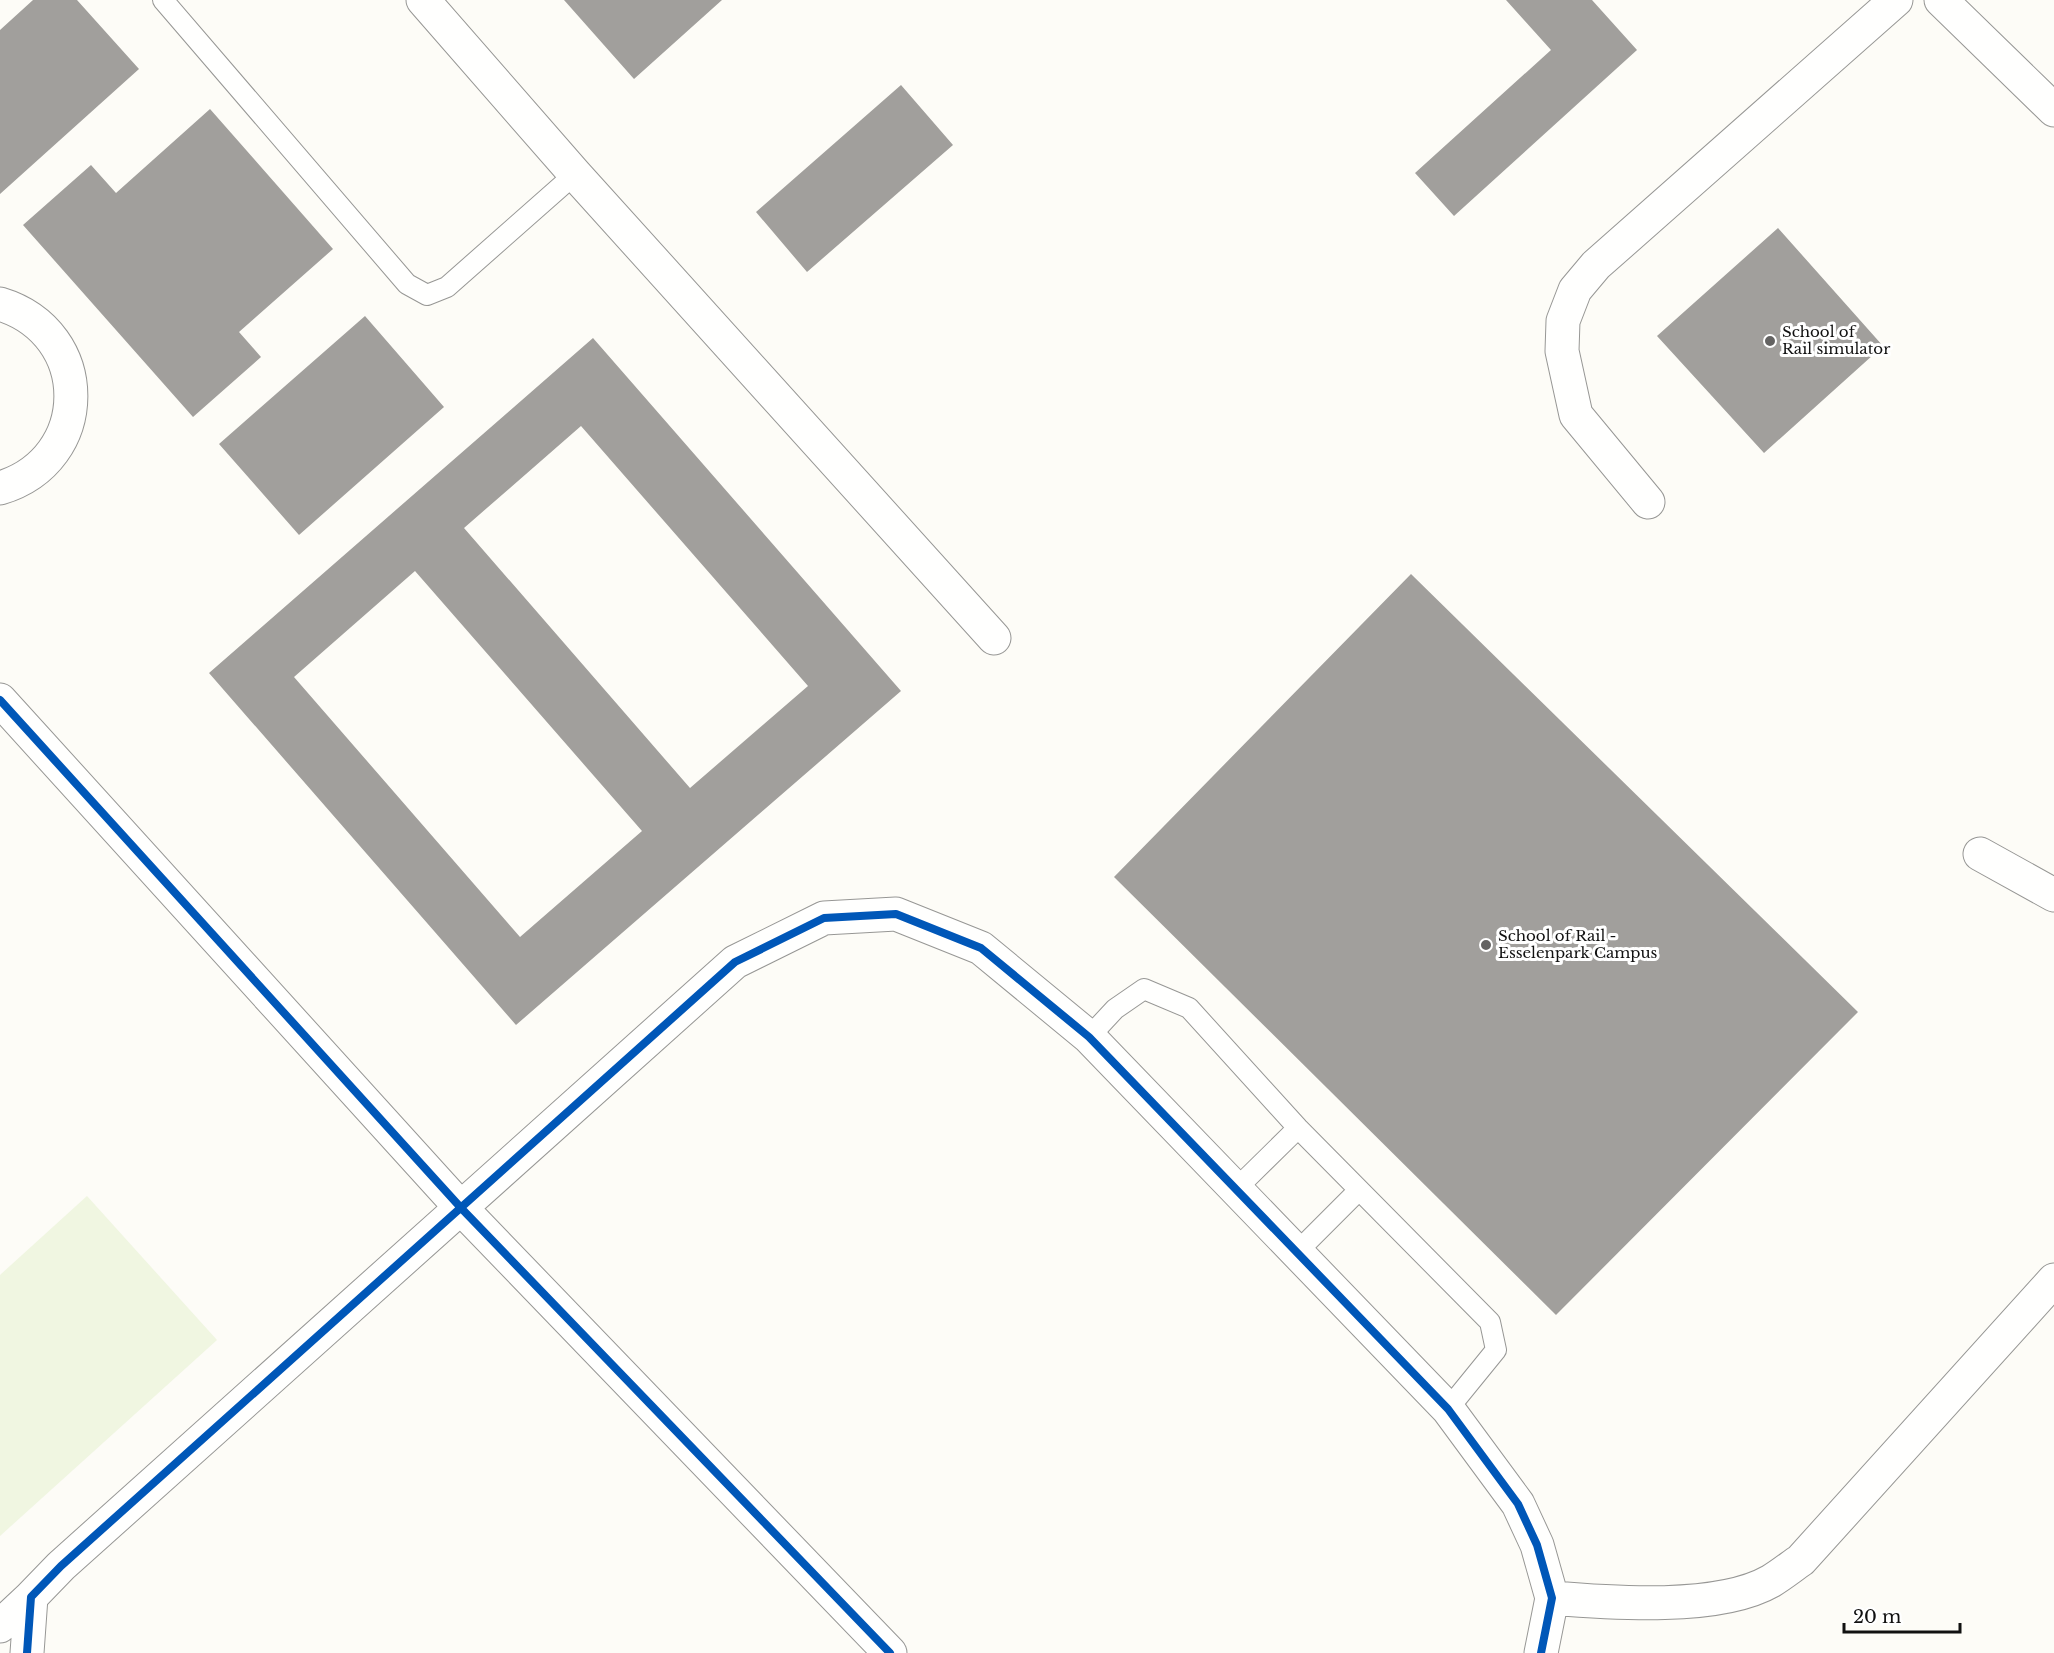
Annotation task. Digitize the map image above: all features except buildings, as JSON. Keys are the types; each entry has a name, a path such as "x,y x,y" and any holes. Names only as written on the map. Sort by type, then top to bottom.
{"street":[{"path":"423,0 575,174 994,638"},
{"path":"1648,502 1576,415 1563,351 1563,321 1575,290 1596,265 1896,0"},
{"path":"1941,0 2054,110"},
{"path":"0,304 32,318 56,342 69,372 72,401 65,434 47,462 20,482 0,488"},
{"path":"0,700 462,1209 890,1653"},
{"path":"1980,854 2054,895"},
{"path":"0,1626 61,1566 735,962 824,918 896,914 981,948 1089,1037 1448,1409 1518,1504 1537,1545 1552,1598 1541,1653"},
{"path":"1552,1598 1631,1604 1724,1597 1769,1582 1801,1560 2054,1280"},
{"path":"27,1653 31,1597"}],"lane":[{"path":"163,0 408,284 427,295 447,287 575,174"},
{"path":"1089,1037 1115,1009 1144,989 1189,1008 1298,1128 1490,1322 1496,1350 1448,1409"},
{"path":"1236,1189 1298,1128"},
{"path":"1297,1252 1359,1190"}],"green space":[{"path":"87,1196 217,1340 0,1536 0,1275"}],"cycle path":[{"path":"0,700 462,1209 890,1653"},
{"path":"27,1653 31,1597 61,1566 735,962 824,918 896,914 981,948 1089,1037 1448,1409 1518,1504 1537,1545 1552,1598 1541,1653"}],"place":[{"name":"School of Rail simulator","path":"1770,341"},
{"name":"School of Rail - Esselenpark Campus","path":"1486,945"}]}
